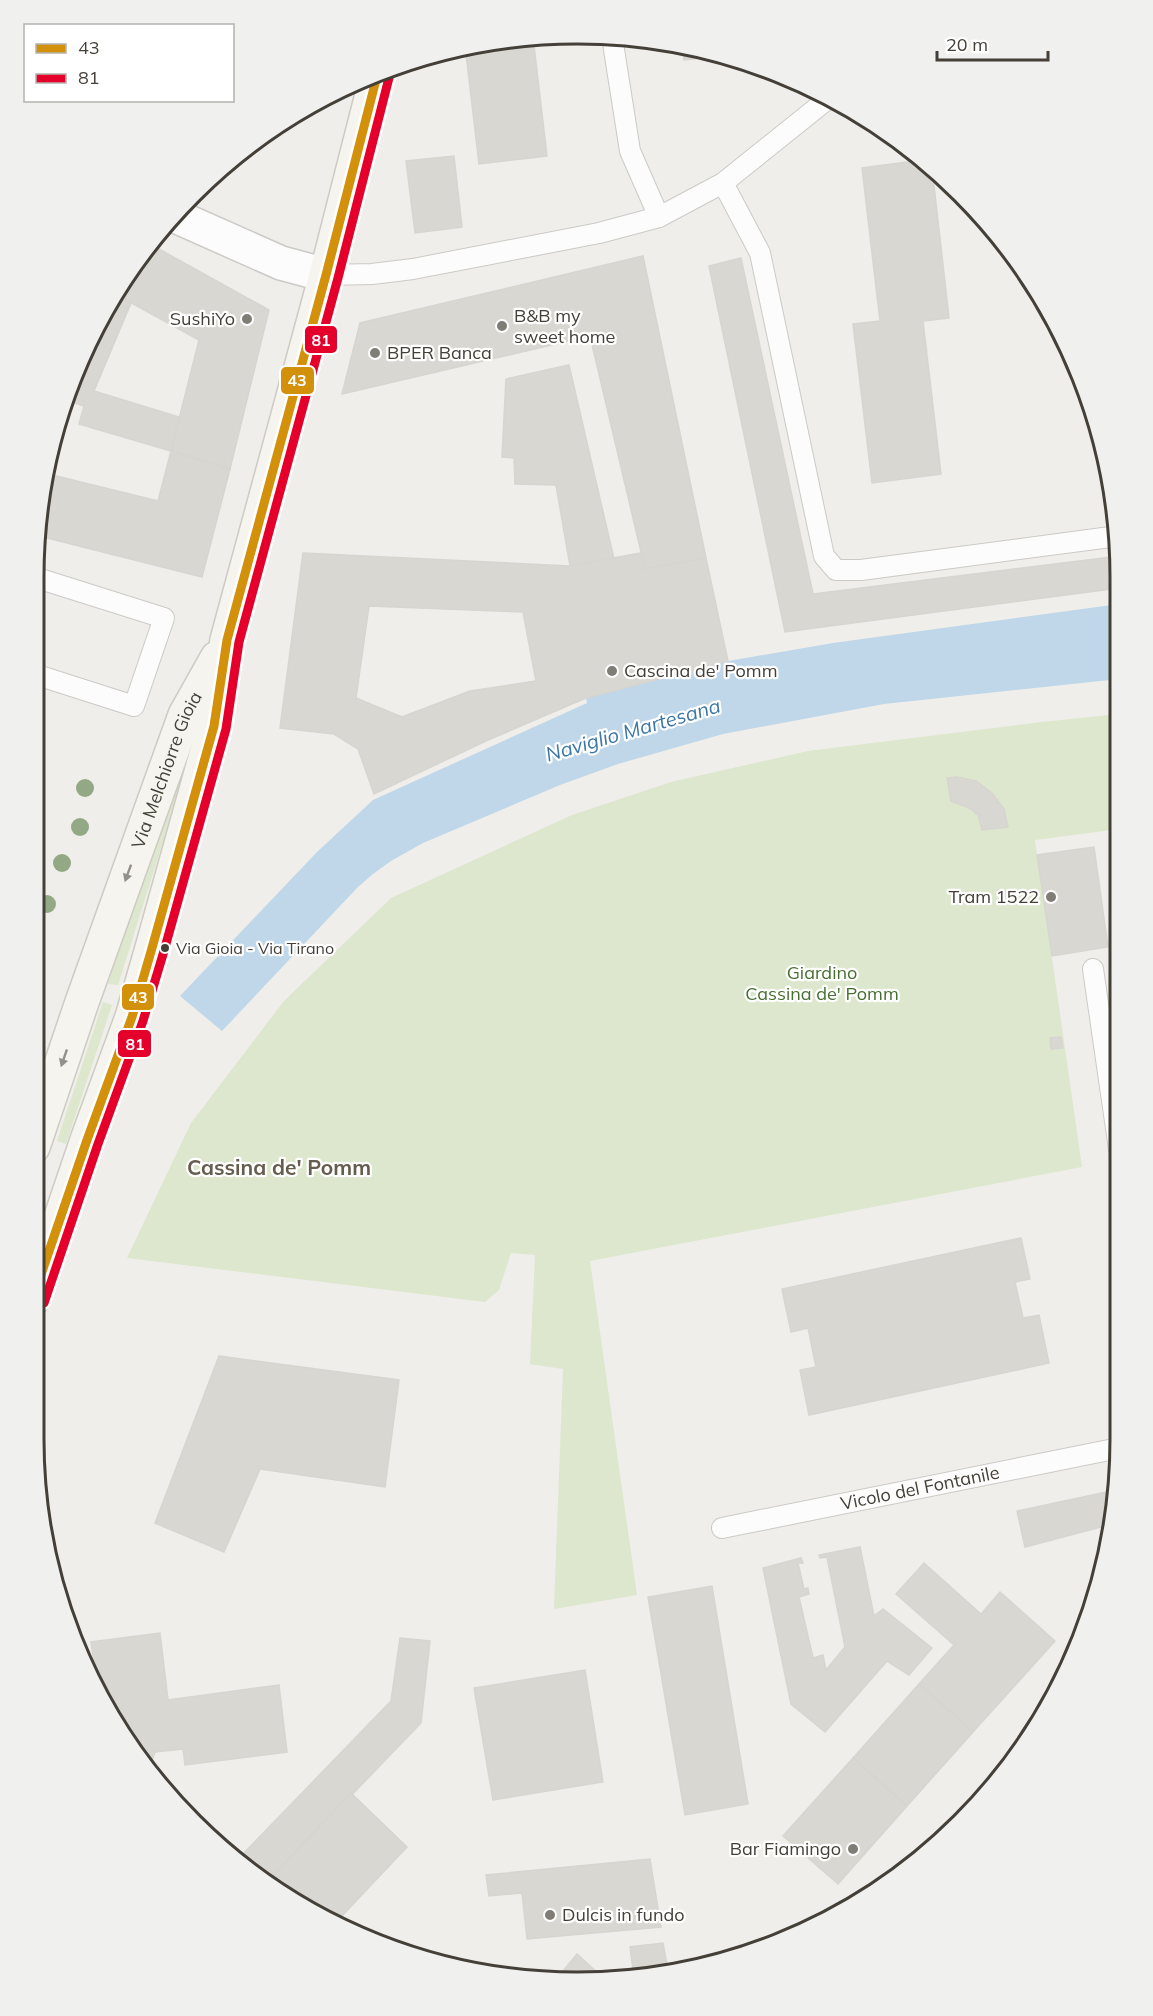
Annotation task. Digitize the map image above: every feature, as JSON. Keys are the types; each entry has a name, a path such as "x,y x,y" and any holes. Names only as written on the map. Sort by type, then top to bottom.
{"street":[{"path":"227,640 326,275 375,83"},
{"path":"182,219 281,263 326,275"},
{"name":"Via Melchiorre Gioia","path":"44,1114 184,716 227,640"},
{"name":"Via Melchiorre Gioia","path":"44,1267 132,1017 214,726 227,640"}],"lane":[{"path":"613,45 630,151 659,217"},
{"path":"326,275 372,274 413,268 599,233 659,217 723,183 822,104"},
{"path":"723,183 760,253 824,556 836,570 861,570 1108,537"},
{"path":"44,580 164,618 134,706 44,677"},
{"path":"1093,969 1110,1087"},
{"name":"Vicolo del Fontanile","path":"722,1528 1109,1450"}],"green space":[{"name":"Giardino Cassina de' Pomm","path":"1110,715 1110,830 1035,840 1082,1167 590,1261 637,1595 554,1609 563,1369 530,1364 535,1255 511,1253 499,1290 485,1302 127,1258 191,1123 284,1001 391,898 572,815 671,782 808,751"},
{"path":"185,740 194,743 118,985 108,984"},
{"path":"103,1002 112,1005 66,1144 57,1141"}],"water":[{"name":"Naviglio Martesana","path":"1110,605 1110,680 884,704 723,734 618,764 560,785 423,843 391,861 358,887 222,1031 180,996 317,852 373,800 587,703 586,698 728,661 833,643"}],"building":[{"path":"534,46 547,156 479,164 466,56"},
{"path":"683,55 699,58 684,60"},
{"path":"454,156 462,227 415,233 406,161"},
{"path":"910,162 934,181 949,318 923,321 941,474 872,483 853,324 880,321 862,168"},
{"path":"157,248 269,310 230,469 171,451 199,340 122,298"},
{"path":"643,256 706,558 645,569 590,336 342,394 360,323"},
{"path":"741,258 813,594 1109,557 1110,589 785,632 709,266"},
{"path":"122,298 131,303 94,391 179,417 171,451 79,424 84,406 73,402 98,341"},
{"path":"569,365 614,559 570,566 556,485 515,484 514,458 502,457 506,379"},
{"path":"171,451 230,469 202,577 45,538 54,475 158,501"},
{"name":"Cascina de' Pomm","path":"303,553 570,566 640,553 645,569 706,558 728,661 586,698 488,740 374,794 358,749 334,734 280,728","holes":["369,606 523,612 536,681 470,691 402,717 356,698"]},
{"path":"957,777 976,781 992,793 1004,809 1008,827 982,830 978,815 971,809 951,801 947,778"},
{"path":"1094,847 1108,947 1052,956 1037,855"},
{"path":"1061,1037 1063,1048 1051,1049 1050,1038"},
{"path":"1021,1238 1030,1279 1015,1282 1023,1318 1039,1315 1049,1363 809,1415 800,1370 816,1367 808,1328 791,1332 782,1289"},
{"path":"219,1356 399,1380 385,1487 260,1469 224,1552 155,1523"},
{"path":"1106,1492 1102,1527 1025,1547 1017,1511"},
{"path":"860,1547 874,1616 883,1609 932,1648 909,1675 887,1661 825,1732 791,1704 763,1568 801,1558 803,1563 798,1563 804,1589 808,1588 809,1594 799,1597 813,1658 823,1655 826,1670 845,1647 827,1557 820,1558 819,1555"},
{"path":"924,1563 981,1614 1000,1592 1055,1641 973,1732 919,1684 954,1645 896,1594"},
{"path":"712,1586 748,1804 685,1815 648,1597"},
{"path":"160,1633 168,1700 279,1685 287,1752 185,1765 183,1749 155,1752 152,1761 133,1736 98,1675 91,1642"},
{"path":"400,1638 430,1641 421,1723 272,1877 243,1854 391,1701"},
{"path":"585,1670 603,1782 493,1800 474,1688"},
{"path":"919,1684 973,1732 907,1806 853,1758"},
{"path":"853,1758 907,1806 838,1884 783,1836"},
{"path":"351,1793 407,1847 340,1918 272,1877"},
{"path":"650,1859 661,1927 527,1939 522,1893 489,1896 486,1875"},
{"path":"663,1943 667,1964 633,1969 630,1947"},
{"path":"577,1954 596,1971 576,1972 562,1972"}],"transit line":[{"name":"81","path":"44,1303 143,1021 164,951 226,729 239,642 338,278 389,78"},
{"name":"43","path":"44,1266 132,1017 152,948 214,726 227,640 326,275 375,83"}],"place":[{"name":"SushiYo","path":"247,319"},
{"name":"B&B my sweet home","path":"502,326"},
{"name":"BPER Banca","path":"375,353"},
{"name":"Cascina de' Pomm","path":"612,671"},
{"name":"Tram 1522","path":"1051,897"},
{"name":"Via Gioia - Via Tirano","path":"165,948"},
{"name":"Bar Fiamingo","path":"853,1849"},
{"name":"Dulcis in fundo","path":"550,1915"}],"district":[{"name":"Cassina de' Pomm","path":"279,1168"}]}
